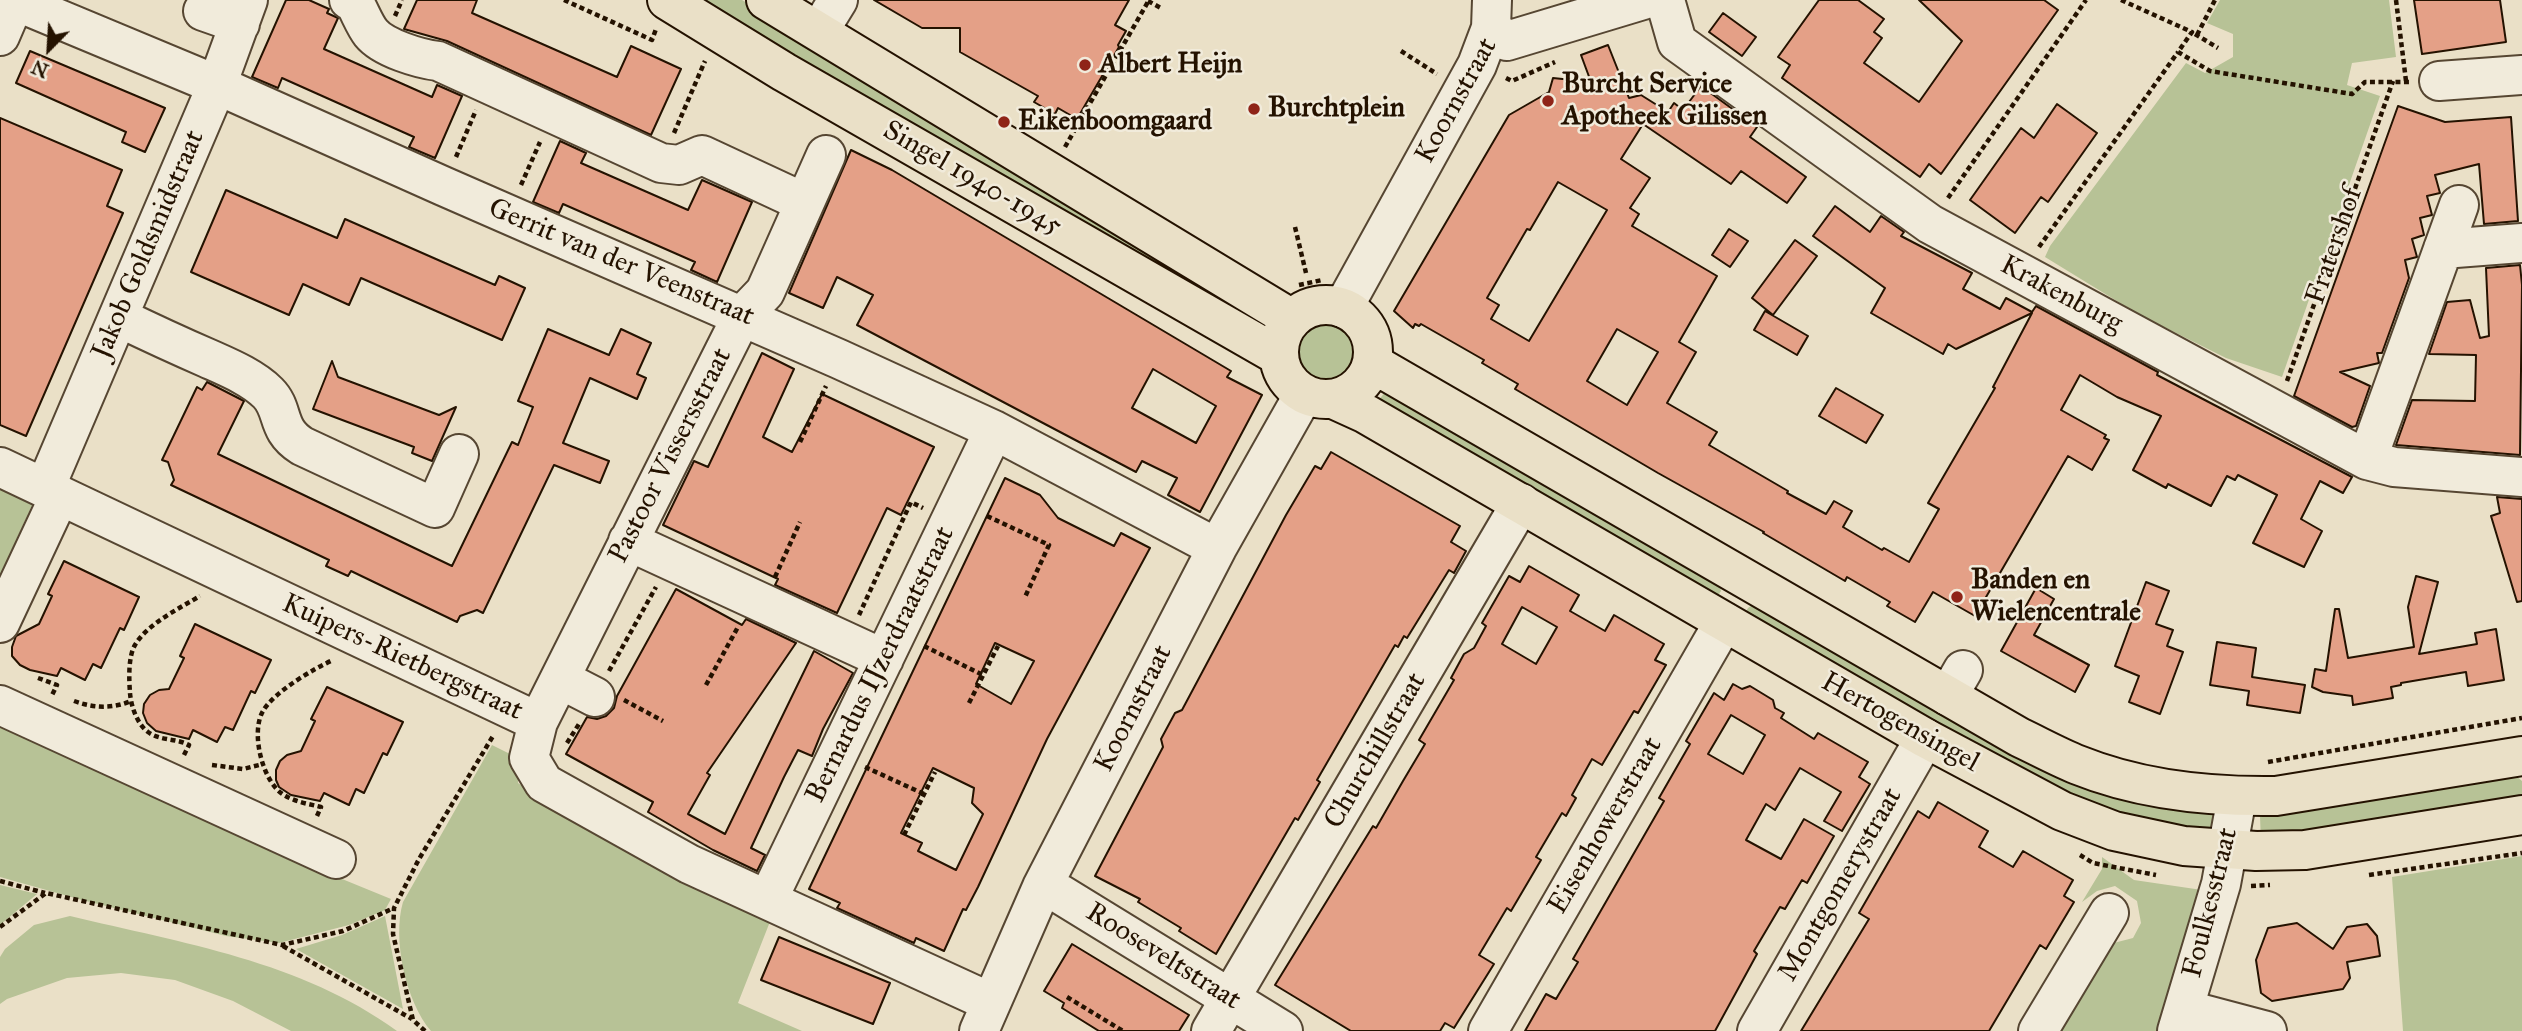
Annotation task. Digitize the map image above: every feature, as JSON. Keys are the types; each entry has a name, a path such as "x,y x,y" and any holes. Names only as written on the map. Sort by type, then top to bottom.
{"main road":[{"name":"Singel 1940-1945","path":"667,0 784,72 1279,355"},
{"name":"Singel 1940-1945","path":"766,0 828,15 1296,302"},
{"path":"1333,294 1365,324 1374,350 1367,376 1358,387 1347,395 1319,397 1292,384 1283,371 1279,355 1281,336 1296,302 1303,310 1317,305 1330,305 1333,294"},
{"name":"Hertogensingel","path":"1372,363 1955,683 2019,737 2077,765 2103,774 2158,788 2237,797 2276,796 2522,756"},
{"name":"Hertogensingel","path":"1319,397 1366,414 1925,738 2062,811 2113,831 2184,846 2256,851 2305,850 2522,815"}],"street":[{"path":"0,36 14,0"},
{"name":"Gerrit van der Veenstraat","path":"14,0 217,85 839,359 994,430 1217,548"},
{"path":"349,0 355,2 372,34 420,59 438,61 661,163 679,165 702,155 803,202"},
{"name":"Koornstraat","path":"1491,14 1507,41 1643,0"},
{"name":"Krakenburg","path":"1665,0 1677,42 1930,224 2367,460 2393,467 2522,477"},
{"path":"203,11 244,12"},
{"name":"Jakob Goldsmidstraat","path":"53,491 118,317 217,85 244,12"},
{"name":"Koornstraat","path":"1333,294 1477,65 1491,14"},
{"path":"2422,81 2522,75"},
{"name":"Pastoor Vissersstraat","path":"524,715 560,679 742,316 765,292 826,155"},
{"path":"2367,460 2459,205"},
{"path":"2444,249 2522,243"},
{"path":"118,317 228,368 261,388 269,394 274,403 285,432 302,446 435,508 459,454"},
{"name":"Koornstraat","path":"985,1017 1042,887 1217,548 1319,397"},
{"name":"Bernardus IJzerdraatstraat","path":"768,899 994,430"},
{"name":"Kuipers-Rietbergstraat","path":"0,467 524,715 529,758 544,783 689,864 768,899 985,1017"},
{"path":"0,623 53,491"},
{"name":"Churchillstraat","path":"1211,1031 1521,503"},
{"path":"628,541 847,642 891,646"},
{"name":"Eisenhowerstraat","path":"1488,1031 1724,622"},
{"path":"560,679 608,698"},
{"path":"0,705 183,765 320,852"},
{"name":"Montgomerystraat","path":"1757,1031 1925,738"},
{"name":"Foulkesstraat","path":"2237,797 2221,884 2180,1020 2267,1031"},
{"name":"Rooseveltstraat","path":"1042,887 1060,894 1283,1031"},
{"path":"2038,1031 2109,913"}],"path":[{"path":"564,0 652,40 667,0"},
{"path":"1930,224 2086,0"},
{"path":"2121,0 2218,48"},
{"path":"2020,273 2178,52 2194,34 2215,0"},
{"path":"2178,52 2210,71 2352,94 2365,82 2422,81 2396,0"},
{"path":"1065,148 1149,1 1161,8"},
{"path":"661,163 718,31"},
{"path":"1401,51 1441,76"},
{"name":"Fratershof","path":"2277,411 2393,81"},
{"path":"443,186 487,84"},
{"path":"507,215 553,112"},
{"path":"1295,228 1306,274"},
{"path":"1296,302 1333,294"},
{"path":"800,442 839,359"},
{"path":"847,642 911,502 955,512 1049,545 1025,597"},
{"path":"706,685 758,601 800,522"},
{"path":"183,765 189,745 148,732 139,721 131,701 129,682 135,645 160,619 206,593 218,570"},
{"path":"320,852 321,807 283,795 273,786 263,764 258,740 259,720 264,709 303,674 338,657 350,634"},
{"path":"891,646 983,675"},
{"path":"969,703 998,646"},
{"path":"54,692 60,695"},
{"path":"608,698 663,721"},
{"path":"67,699 102,707 131,701"},
{"path":"414,1020 393,934 394,908 419,859 524,715"},
{"path":"2266,763 2522,718"},
{"path":"839,754 924,794"},
{"path":"205,762 223,768 243,769 263,764"},
{"path":"904,835 935,772"},
{"path":"0,881 282,945 414,1020 425,1031"},
{"path":"0,927 46,893"},
{"path":"282,945 343,931 394,908"},
{"path":"1067,997 1123,1031"}],"green space":[{"path":"693,0 742,0 1269,313 1265,338"},
{"path":"2220,0 2389,0 2396,57 2352,63 2347,85 2380,96 2282,377 2226,358 2138,314 2045,257 2050,246 2186,63 2205,73 2233,57 2233,34 2207,23"},
{"path":"1320,322 1332,322 1351,335 1356,352 1354,364 1343,377 1332,382 1320,382 1301,369 1296,358 1296,346 1309,327"},
{"path":"1386,391 1718,580 1721,591 1713,603 1373,407"},
{"path":"0,485 34,501 0,575"},
{"path":"1757,602 2206,802 2217,820 2215,832 2112,823 1742,619 1748,608"},
{"path":"0,717 325,872 391,899 385,910 349,925 279,943 226,936 0,877"},
{"path":"492,745 518,758 518,783 539,797 773,914 738,1003 802,1031 431,1031 415,1004 404,970 399,934 403,902"},
{"path":"2515,775 2522,781 2522,805 2261,842 2260,816"},
{"path":"2522,856 2522,1031 2403,1031 2392,877"},
{"path":"2102,857 2134,880 2202,890 2159,1031 2041,1031 2106,945 2133,938 2141,923 2137,901 2115,886 2097,891 2082,902 2102,869"},
{"path":"0,885 37,894 0,925"},
{"path":"70,916 240,957 281,971 360,1007 397,1031 291,1031 233,1001 175,980 121,973 67,978 7,999 0,1004 0,957 5,949 34,925"},
{"path":"385,916 403,1009 296,949 342,935"}],"building":[{"path":"286,0 309,0 329,9 327,13 338,18 324,49 432,97 437,85 462,96 435,158 409,147 414,137 282,78 278,88 252,77"},
{"path":"417,0 477,0 472,13 617,77 631,46 681,69 651,135 447,41 404,29"},
{"path":"874,0 1129,0 1115,25 1126,31 1077,119 1058,108 1055,114 1034,102 1038,96 960,52 960,28 922,28"},
{"path":"1819,0 1858,0 1884,19 1874,32 1882,38 1864,63 1919,102 1962,41 1919,0 2044,0 2058,10 1941,174 1929,164 1920,177 1782,78 1790,65 1778,57"},
{"path":"2414,0 2500,0 2506,42 2422,54"},
{"path":"1723,13 1756,37 1742,56 1709,32"},
{"path":"1608,45 1629,98 1641,95 1668,112 1674,103 1683,110 1701,86 1757,127 1750,137 1806,177 1787,203 1741,171 1731,184 1643,124 1621,159 1650,178 1630,208 1639,214 1632,226 1717,276 1679,342 1696,352 1667,403 1717,432 1709,445 1826,514 1834,501 1852,511 1843,527 1909,562 1939,509 1928,503 1995,388 1993,387 2032,313 1956,349 1948,344 1943,354 1871,313 1885,288 1813,236 1835,206 1870,232 1881,216 1904,232 1901,236 1972,273 1963,289 2000,309 2006,298 2032,312 2036,306 2158,372 2157,375 2352,477 2343,493 2320,481 2301,519 2322,531 2304,567 2253,543 2277,495 2238,475 2235,480 2227,476 2211,506 2168,484 2166,488 2133,470 2161,416 2117,397 2080,375 2061,410 2106,435 2104,438 2109,440 2092,470 2068,456 1975,616 1933,592 1915,622 1887,606 1890,602 1847,577 1845,581 1515,389 1518,384 1482,363 1484,360 1421,324 1415,324 1413,328 1394,311 1509,115 1549,92 1553,78 1591,82 1581,55","holes":["1558,182 1607,210 1529,341 1491,319 1499,305 1487,298","1617,329 1658,352 1627,405 1587,381"]},
{"path":"30,51 165,108 145,152 122,142 126,132 16,83"},
{"path":"2057,104 2097,133 2048,202 2041,197 2015,233 1970,200 2021,128 2034,138"},
{"path":"2398,106 2445,122 2511,117 2518,221 2484,224 2479,164 2435,175 2440,193 2427,196 2432,215 2420,218 2424,235 2412,239 2417,257 2405,260 2409,278 2382,353 2377,353 2379,363 2340,372 2370,386 2356,426 2352,427 2294,396"},
{"path":"0,118 122,170 107,206 123,213 26,436 0,425"},
{"path":"560,141 586,153 581,163 688,210 702,180 752,202 717,282 691,270 695,262 563,204 559,213 533,202"},
{"path":"851,150 892,170 1231,371 1227,377 1262,395 1200,512 1168,495 1177,478 1142,461 1136,472 857,325 873,295 837,277 823,308 789,293","holes":["1153,369 1216,406 1196,443 1132,408"]},
{"path":"226,190 337,238 345,219 495,285 499,276 525,288 502,340 361,278 349,305 303,284 289,315 191,272"},
{"path":"1729,229 1748,241 1730,267 1712,255"},
{"path":"1795,240 1817,256 1773,315 1752,298"},
{"path":"2520,265 2520,455 2396,445 2412,400 2475,401 2476,355 2429,354 2447,302 2470,300 2480,338 2489,336 2486,268"},
{"path":"1765,311 1808,336 1797,355 1754,330"},
{"path":"548,329 609,355 621,329 651,343 637,374 646,378 637,399 590,378 563,443 609,461 600,483 554,465 483,613 477,610 460,616 457,622 351,571 348,576 326,566 329,560 171,485 174,480 168,462 162,460 197,387 202,390 207,382 244,401 218,454 452,566 512,442 518,445 533,407 518,401"},
{"path":"762,353 794,369 763,437 792,452 822,394 934,447 901,515 887,508 837,613 775,585 778,579 663,525 694,461 708,467"},
{"path":"332,361 338,377 439,415 456,407 432,461 412,453 414,447 313,409"},
{"path":"1836,388 1883,415 1866,443 1819,416"},
{"path":"1331,452 1460,526 1451,542 1466,551 1454,573 1449,570 1407,638 1404,636 1398,647 1395,645 1317,780 1320,782 1298,820 1295,818 1216,954 1179,931 1181,928 1138,902 1140,899 1095,876 1163,747 1161,739 1175,713 1182,710 1315,466 1321,469"},
{"path":"1005,478 1040,495 1058,518 1114,546 1121,533 1150,548 1047,739 978,887 966,910 963,909 944,951 916,938 914,943 837,908 840,903 809,889","holes":["995,643 1034,661 1011,704 976,684","933,768 974,788 972,803 983,814 956,870 918,851 922,843 901,833"]},
{"path":"2497,497 2522,499 2522,601 2517,602 2491,516 2500,513"},
{"path":"64,561 139,597 124,630 120,628 101,668 93,664 85,680 61,668 57,676 30,670 20,665 12,656 16,636 39,624 52,596 48,594"},
{"path":"1529,566 1579,595 1570,611 1605,631 1614,615 1664,644 1655,660 1666,665 1638,713 1634,711 1602,765 1592,759 1572,795 1576,798 1566,816 1562,813 1536,857 1541,860 1511,911 1507,908 1479,955 1494,964 1454,1028 1445,1023 1440,1031 1351,1031 1275,985 1373,826 1376,828 1425,744 1419,740 1454,680 1451,678 1464,654 1474,648 1486,626 1482,623 1509,576 1520,582","holes":["1522,607 1557,627 1536,664 1502,644"]},
{"path":"2416,576 2438,582 2419,654 2477,644 2475,633 2496,629 2504,680 2468,686 2466,672 2401,683 2391,687 2393,698 2353,705 2352,696 2323,692 2312,687 2315,669 2326,671 2335,609 2339,609 2348,658 2414,647 2408,607"},
{"path":"2146,582 2169,591 2156,624 2173,630 2167,646 2183,652 2160,714 2129,702 2139,676 2115,666"},
{"path":"2036,588 2054,599 2034,635 2089,665 2075,692 2001,651"},
{"path":"676,589 742,625 746,619 796,643 707,773 710,775 688,814 725,834 814,651 853,673 812,756 798,750 784,777 751,848 765,855 757,871 713,850 648,812 653,802 566,754 587,717 597,719 606,716 614,708 617,696"},
{"path":"195,624 271,660 255,693 251,691 233,730 225,727 217,742 193,730 189,739 156,731 147,723 143,713 144,704 150,695 169,689 184,658 180,656"},
{"path":"2217,642 2256,648 2252,677 2305,685 2300,713 2247,705 2249,691 2210,685"},
{"path":"1733,684 1742,689 1750,686 1773,700 1775,708 1784,713 1781,718 1814,739 1818,733 1868,762 1859,777 1870,784 1842,831 1824,821 1841,792 1800,768 1775,810 1766,804 1746,840 1781,859 1804,819 1834,836 1807,883 1802,880 1785,909 1780,907 1754,951 1757,954 1715,1031 1525,1031 1546,994 1556,999 1578,962 1573,959 1664,801 1659,798 1690,744 1686,741 1714,693 1724,700","holes":["1731,715 1765,735 1743,774 1708,754"]},
{"path":"327,687 403,722 387,755 383,753 364,793 356,789 349,805 324,793 320,801 291,795 279,787 276,780 280,761 287,755 301,751 315,721 311,719"},
{"path":"1938,802 1988,831 1979,847 2013,867 2023,851 2073,880 2064,896 2074,902 2046,949 2040,945 1989,1031 1801,1031 1869,919 1859,913 1918,811 1929,818"},
{"path":"2297,923 2333,949 2347,927 2367,924 2377,936 2380,956 2347,962 2350,978 2343,989 2272,1001 2261,993 2256,960 2268,928"},
{"path":"779,937 890,983 873,1024 761,980"},
{"path":"1072,944 1189,1015 1179,1031 1099,1031 1062,1008 1064,1003 1044,991"}],"place":[{"name":"Albert Heijn","path":"1085,65"},
{"name":"Burcht Service Apotheek Gilissen","path":"1548,101"},
{"name":"Burchtplein","path":"1254,109"},
{"name":"Eikenboomgaard","path":"1004,122"},
{"name":"Banden en Wielencentrale","path":"1957,597"}]}
